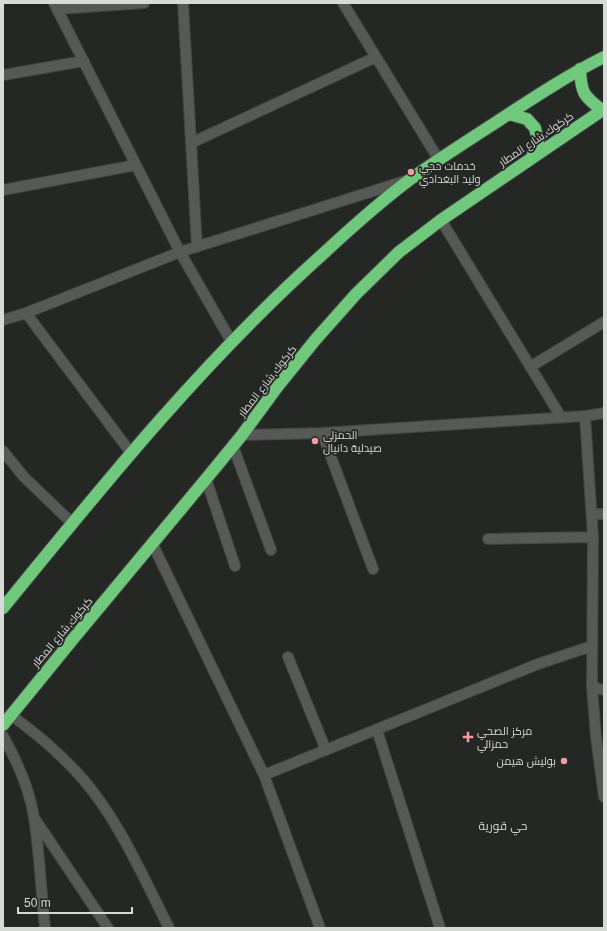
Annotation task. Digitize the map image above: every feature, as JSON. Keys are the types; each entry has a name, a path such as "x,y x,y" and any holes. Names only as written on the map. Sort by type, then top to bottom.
{"highway":[{"path":"3,608 72,523 180,396 231,341 299,274 349,230 411,179 580,69 604,57"},
{"path":"580,69 581,87 588,100 603,109"},
{"name":"كركوك,شارع المطار","path":"3,725 242,435 306,351 356,294 400,252 441,220 603,109"},
{"path":"509,114 527,119 535,128 538,141 532,157"}],"street":[{"path":"144,3 56,6 180,252 231,341"},
{"path":"183,3 197,247"},
{"path":"343,3 438,160"},
{"path":"191,143 376,58"},
{"path":"3,75 84,61"},
{"path":"3,190 136,165"},
{"path":"3,320 26,313 180,252 411,179"},
{"path":"441,220 561,417"},
{"path":"26,313 131,453"},
{"path":"530,368 604,322"},
{"path":"242,435 322,433 585,416 604,413"},
{"path":"585,416 593,537 592,687 596,738 604,797"},
{"path":"322,433 373,569"},
{"path":"233,446 271,550"},
{"path":"3,451 24,477 72,523"},
{"path":"206,479 235,566"},
{"path":"592,514 604,514"},
{"path":"488,539 593,537"},
{"path":"153,544 264,775 320,928"},
{"path":"264,775 538,664 592,646"},
{"path":"288,657 326,750"},
{"path":"592,687 604,690"},
{"path":"11,715 66,760 97,797 122,837 169,928"},
{"path":"377,730 440,928"},
{"path":"3,736 21,772 34,818 45,928"},
{"path":"34,818 108,928"}],"place":[{"name":"خدمات حجي وليد البغدادي","path":"411,172"},
{"name":"الحمزلي صيدلية دانيال","path":"315,441"},
{"name":"مركز الصحي حمزالي","path":"468,737"},
{"name":"بوليش هيمن","path":"564,761"}],"district":[{"name":"حي قورية","path":"503,826"}]}
